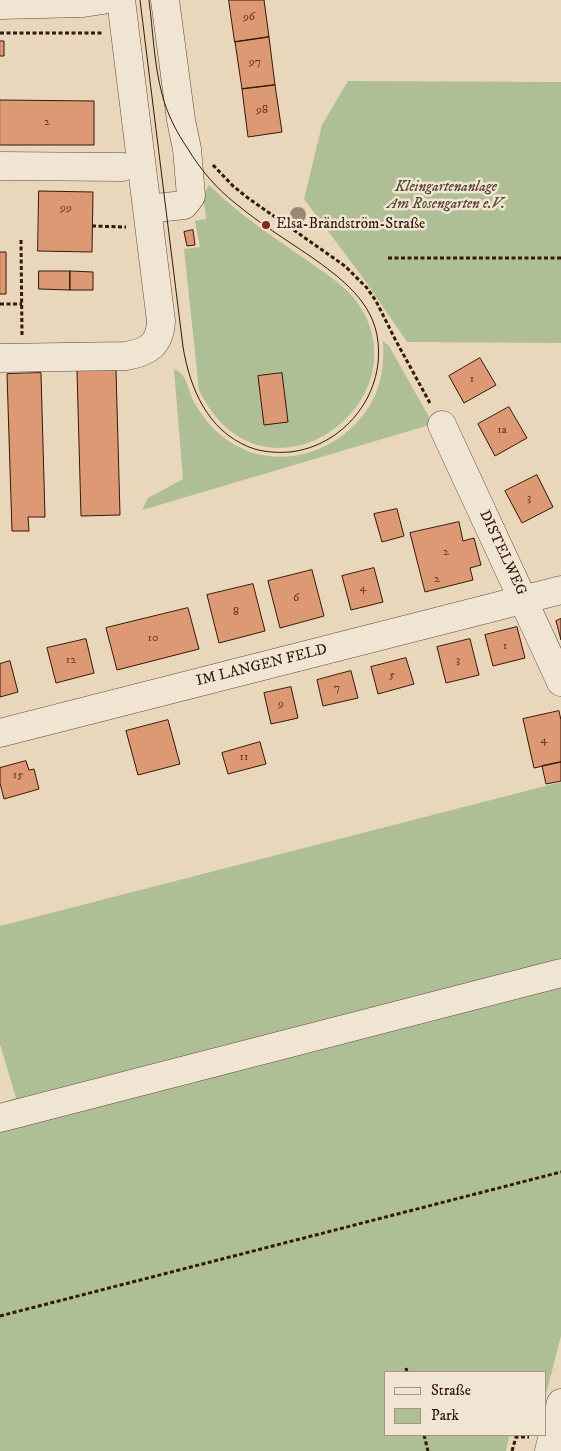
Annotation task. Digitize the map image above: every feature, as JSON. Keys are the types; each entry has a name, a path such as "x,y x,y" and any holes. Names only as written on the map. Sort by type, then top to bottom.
{"street":[{"path":"0,5 83,3 103,0"},
{"path":"11,358 126,356 145,351 153,346 160,330 161,321 138,218 126,33 121,0"},
{"path":"138,218 184,206 191,196 187,149 181,120 165,0"},
{"path":"0,166 122,167"},
{"name":"DISTELWEG","path":"442,425 561,682"},
{"name":"IM LANGEN FELD","path":"0,733 561,590"},
{"path":"0,1118 561,973"},
{"path":"549,1451 561,1403"}],"path":[{"path":"0,33 126,33"},
{"path":"208,160 233,186 345,266 367,288 376,301 394,339 442,425"},
{"path":"92,226 138,218"},
{"path":"11,358 22,304 21,240"},
{"path":"388,258 561,258"},
{"path":"0,304 22,304"},
{"path":"0,1316 561,1172"},
{"path":"424,1436 428,1451"}],"green space":[{"name":"Kleingartenanlage Am Rosengarten e.V.","path":"348,81 561,82 561,343 407,342 366,282 304,199 322,125"},
{"path":"209,185 243,215 340,284 357,302 373,340 371,377 355,409 328,433 295,446 260,446 227,428 199,390 184,249 200,247 195,221 206,219 203,195"},
{"path":"383,341 389,346 433,424 142,510 148,498 183,479 174,369 181,373 202,415 215,430 230,442 250,452 272,456 293,456 314,451 333,442 351,429 365,412 376,393 382,374"},
{"path":"561,782 561,1336 546,1394 546,1371 384,1371 384,1436 512,1436 509,1437 506,1451 0,1451 0,1103 16,1098 0,1044 0,926"}],"building":[{"path":"229,0 264,0 269,37 235,42"},
{"path":"269,37 275,85 242,89 235,42"},
{"path":"0,41 4,41 4,56 0,56"},
{"path":"275,85 282,132 248,137 242,89"},
{"path":"0,100 94,101 94,145 0,145"},
{"path":"39,191 93,192 92,252 38,251"},
{"path":"193,230 195,245 187,246 184,232"},
{"path":"0,252 6,252 6,294 0,294"},
{"path":"39,271 70,271 70,290 39,289"},
{"path":"70,271 93,272 93,290 70,290"},
{"path":"480,358 496,385 464,403 449,376"},
{"path":"116,370 120,515 81,516 77,371"},
{"path":"41,373 45,517 28,517 29,531 12,531 7,374"},
{"path":"282,373 288,422 264,425 258,376"},
{"path":"509,407 527,438 495,456 478,424"},
{"path":"537,475 553,507 522,523 505,491"},
{"path":"397,509 404,536 382,542 374,514"},
{"path":"459,522 463,541 474,538 481,565 470,568 473,580 425,592 410,533"},
{"path":"374,568 383,602 351,610 342,576"},
{"path":"312,570 324,616 280,628 268,581"},
{"path":"253,584 265,631 219,643 207,595"},
{"path":"188,608 199,649 117,670 106,628"},
{"path":"561,619 561,640 556,621"},
{"path":"517,627 525,658 493,666 485,635"},
{"path":"86,639 94,673 56,683 47,648"},
{"path":"470,639 479,675 446,683 437,647"},
{"path":"406,658 414,684 378,694 371,667"},
{"path":"10,661 18,692 0,697 0,664"},
{"path":"351,671 358,698 323,706 317,680"},
{"path":"291,687 298,718 271,724 264,693"},
{"path":"559,711 561,720 561,762 534,768 523,719"},
{"path":"168,720 180,764 138,775 126,731"},
{"path":"260,742 266,764 228,774 222,753"},
{"path":"26,761 29,770 34,769 39,789 4,799 0,783 0,768"},
{"path":"561,762 561,781 546,784 542,766"}],"tram line":[{"path":"140,0 183,347 190,378 203,406 212,419 234,440 254,449 264,451 290,452 309,448 327,440 343,429 367,399 374,381 378,362 378,342 375,328 363,303 344,282 322,264 244,210 228,197 203,171 173,123 162,94 155,59 149,0"}],"place":[{"name":"Elsa-Brändström-Straße","path":"266,225"}]}
